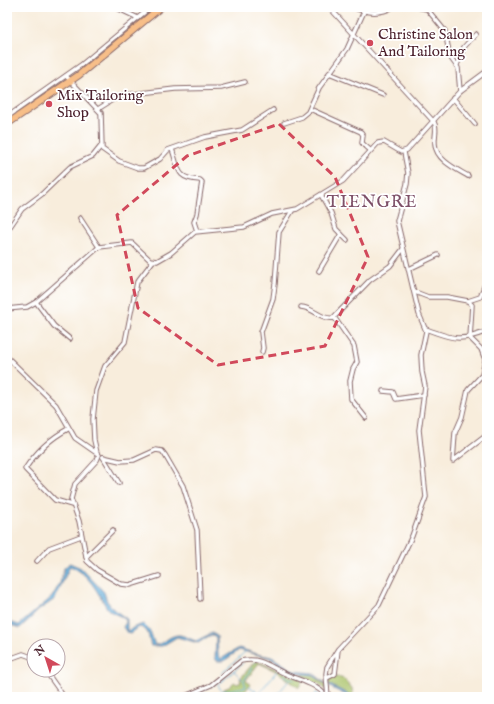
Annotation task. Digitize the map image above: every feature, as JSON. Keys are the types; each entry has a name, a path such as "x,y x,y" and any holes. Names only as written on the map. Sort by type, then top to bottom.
{"highway":[{"path":"7,124 128,30 161,7"}],"street":[{"path":"115,7 138,18"},
{"path":"128,30 138,18 151,7"},
{"path":"329,7 434,122 436,129 435,144 438,153 448,163 468,176"},
{"path":"352,7 363,12 375,12 393,7"},
{"path":"284,122 302,117 310,109 319,88 347,49 366,7"},
{"path":"417,7 428,9 443,28 447,35 450,57 457,65"},
{"path":"460,91 457,65 464,47 476,34"},
{"path":"404,152 434,122 460,91 487,71"},
{"path":"330,73 383,95"},
{"path":"7,117 68,78 98,109 102,116 101,146 104,152 119,161 138,168 144,168 155,162 166,150 205,137 242,130 273,110"},
{"path":"98,109 117,97 125,95 175,89 221,88 245,82"},
{"path":"453,98 475,124"},
{"path":"310,109 361,132 363,134 362,144 370,150"},
{"path":"119,484 100,455 94,440 93,419 96,391 105,366 125,342 137,282 153,261 165,257 189,235 197,231 244,227 252,225 272,214 292,210 342,181 370,150 378,144 384,142 401,152 404,152"},
{"path":"7,231 22,209 42,194 70,167 93,156 101,146"},
{"path":"172,149 182,175 187,179 200,180 202,182 197,214 194,222 197,231"},
{"path":"328,696 326,674 327,667 338,648 379,605 412,536 423,508 426,491 419,430 425,386 421,360 426,329 419,314 397,221 407,184 408,173 404,152"},
{"path":"320,195 331,213 336,229 347,240"},
{"path":"262,352 264,348 261,332 273,299 279,232 292,210"},
{"path":"80,218 99,247"},
{"path":"319,271 341,234"},
{"path":"7,309 27,307 36,302 99,247 132,243 147,258 153,261"},
{"path":"301,307 314,310 325,318 334,318 370,280 390,266 403,249"},
{"path":"409,269 438,254"},
{"path":"415,292 428,297 447,297 468,301 480,297 487,279"},
{"path":"468,301 472,305 470,338 481,349 484,358"},
{"path":"36,302 54,326 70,339"},
{"path":"334,318 354,346 357,362 351,377 351,399 366,418"},
{"path":"426,329 445,336 470,338 487,331"},
{"path":"487,350 484,358 482,375 468,390 462,417 455,433 453,461 487,435"},
{"path":"7,357 56,405 68,429 80,443 100,455 120,461 134,460 156,450 162,451 184,486 197,530 200,599"},
{"path":"384,390 393,392 396,399 424,395"},
{"path":"68,429 50,440 30,461 25,469 55,500 72,505"},
{"path":"100,455 75,484 71,499 79,521 86,557 91,566 120,584 130,585 159,576"},
{"path":"86,557 113,530"},
{"path":"37,561 49,548 81,536"},
{"path":"327,678 335,674 338,648"},
{"path":"7,663 12,658 23,654 26,655"},
{"path":"183,697 210,685 241,661 247,660 270,664 286,674 311,684 328,696"},
{"path":"51,678 64,697"}],"highlighted area":[{"path":"279,124 335,177 368,257 325,346 218,365 138,308 117,215 187,156"}],"green space":[{"path":"255,661 303,680 299,688 278,672 259,663 246,680 250,685 242,695 237,691 232,697 221,697 224,689 229,687 234,682 237,684 241,682 240,679"},
{"path":"306,673 313,675 325,685 326,690 318,683 315,683 302,676"},
{"path":"328,677 342,677 352,688 353,694 351,696 329,685"}],"water":[{"path":"70,563 81,568 104,592 107,601 113,609 127,619 127,630 129,631 134,627 143,624 150,631 155,645 176,635 182,635 196,641 212,633 217,636 218,654 221,659 239,648 272,657 294,671 313,673 324,682 354,697 349,697 330,687 313,675 293,673 270,658 239,650 224,661 217,661 215,658 216,638 213,635 198,643 177,637 162,646 151,646 148,634 143,628 139,627 130,634 127,633 123,627 126,622 125,619 108,610 87,578 77,569 70,566 55,599 39,610 20,628 7,624 7,621 19,625 52,597 60,583 64,568"}],"waterway":[{"path":"221,674 246,651"},
{"path":"215,697 222,691 246,687 244,681 255,662"},
{"path":"225,697 218,685 243,663"},
{"path":"233,670 243,680"},
{"path":"249,687 259,693 277,671"},
{"path":"283,674 289,678"},
{"path":"275,697 291,678 295,680"},
{"path":"195,695 224,679"},
{"path":"315,697 316,693 323,697"}],"place":[{"name":"Christine Salon And Tailoring","path":"370,43"},
{"name":"Mix Tailoring Shop","path":"49,104"}],"district":[{"name":"TIENGRE","path":"372,202"}]}
